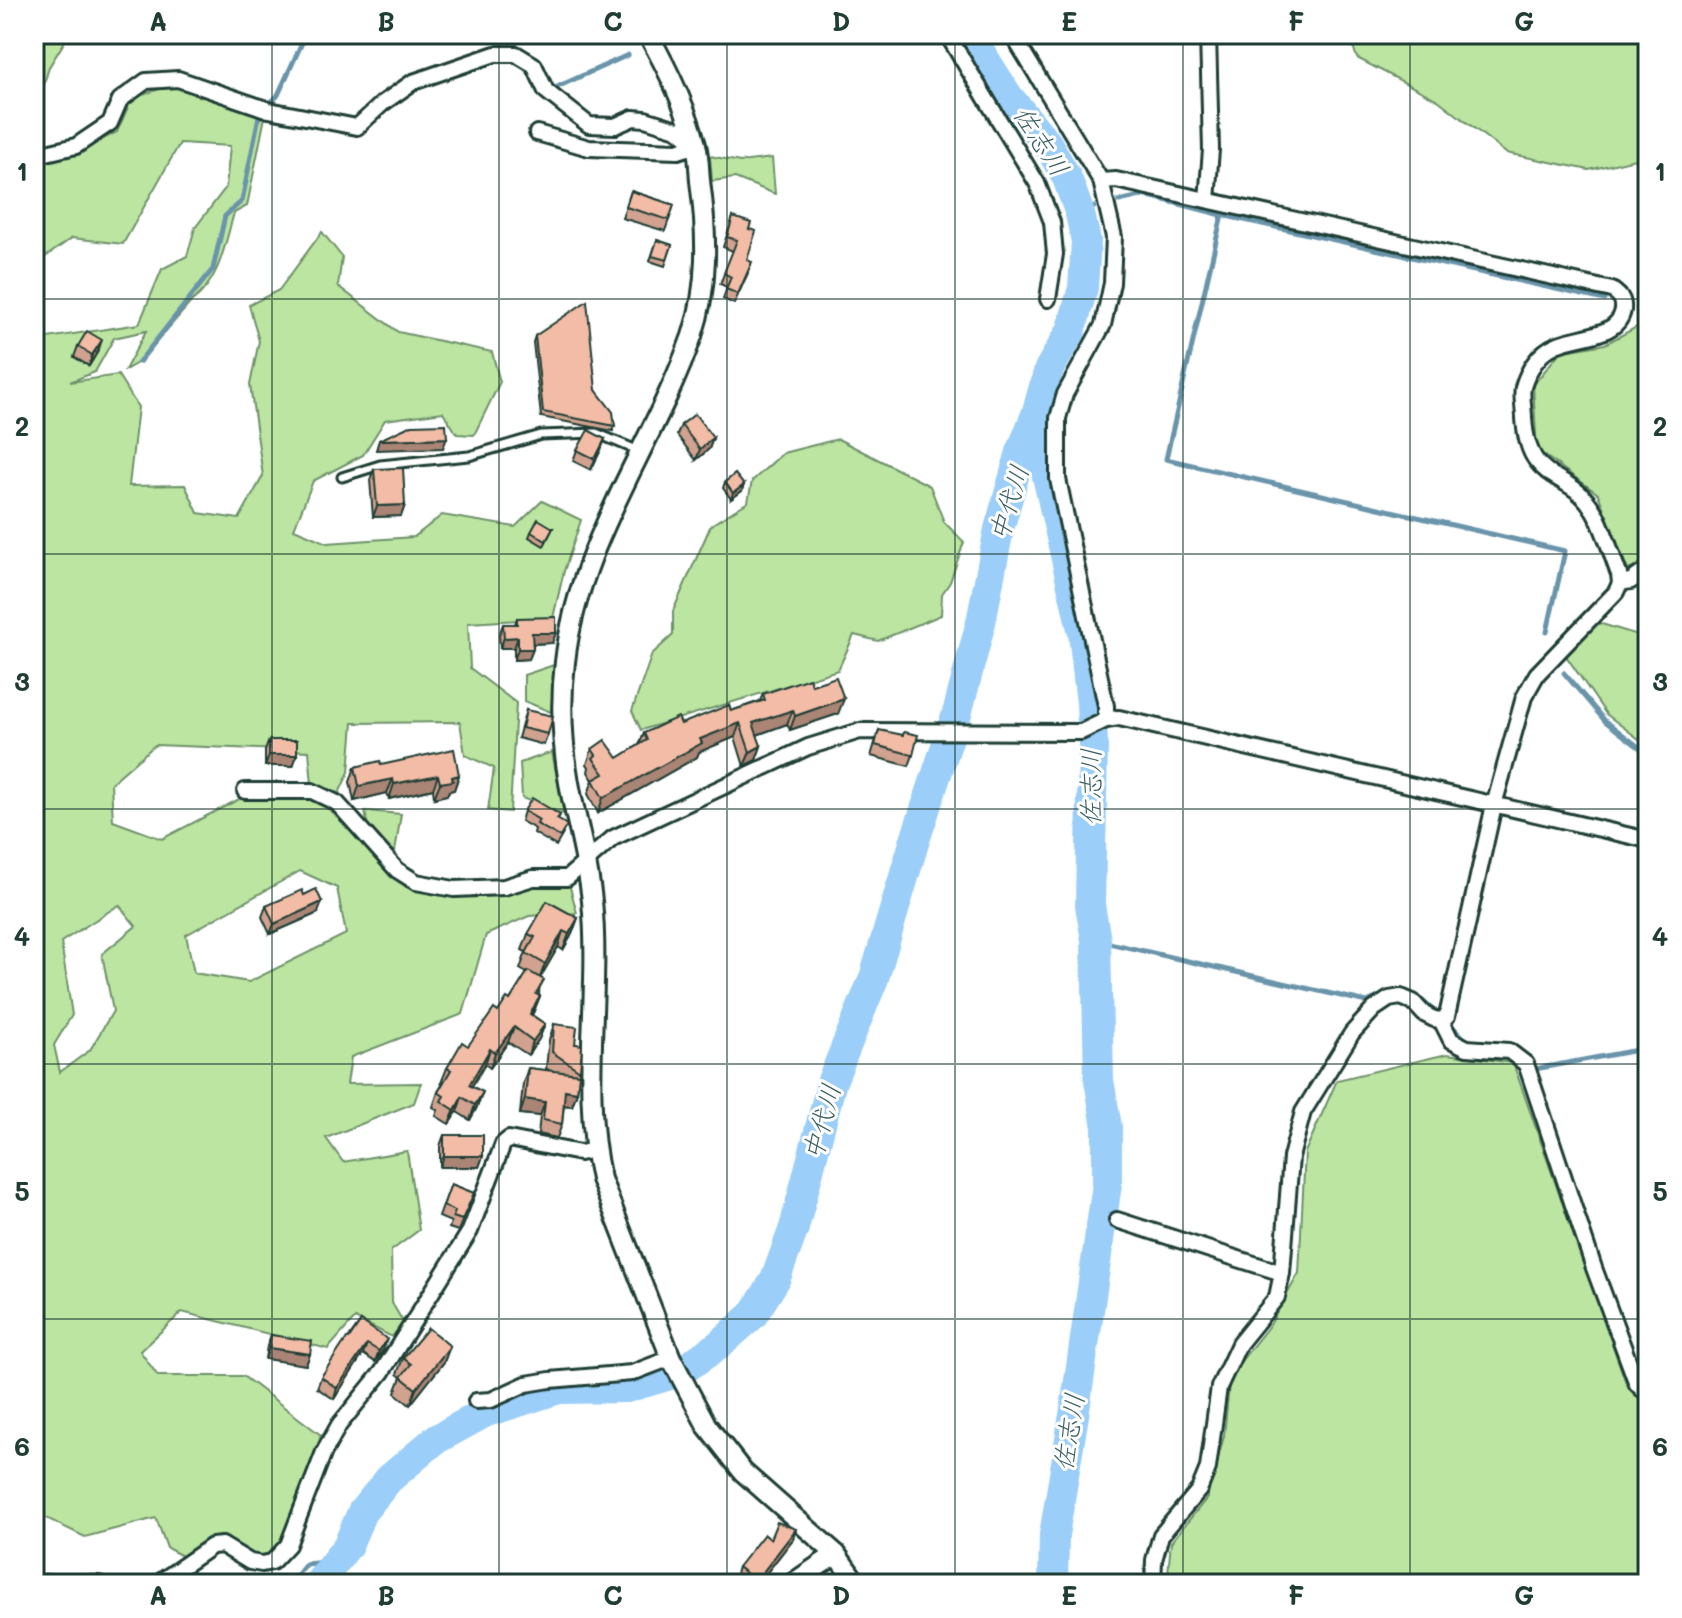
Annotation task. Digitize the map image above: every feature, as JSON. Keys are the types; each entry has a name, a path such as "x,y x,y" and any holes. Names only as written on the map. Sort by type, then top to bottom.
{"street":[{"path":"648,34 668,69 696,145 706,224 705,280 692,335 610,510 578,597 565,662 563,727 574,809 587,861 593,917 592,1098 595,1150 601,1179 671,1358 707,1426 743,1472 836,1554 857,1584"},
{"path":"947,34 1037,183 1052,222 1055,254 1048,299"},
{"path":"1012,34 1101,181 1114,237 1112,283 1103,325 1065,394 1058,418 1058,479 1086,603 1106,720"},
{"path":"1207,200 1211,150 1208,34"},
{"path":"34,162 42,154 76,146 110,123 120,100 146,81 178,79 264,108 357,127 383,103 413,82 495,54 516,54 534,65 546,91 589,125 615,126 633,118 645,119 677,129 696,145"},
{"path":"537,133 589,148 678,151 696,145"},
{"path":"1101,181 1116,180 1612,290 1621,297 1624,306 1620,319 1610,329 1555,345 1537,357 1523,389 1526,441 1543,471 1579,492 1594,511 1620,583 1616,592 1537,674 1524,697 1494,805 1450,1010 1441,1020"},
{"path":"1620,583 1631,581 1648,569"},
{"path":"245,791 312,791 337,803 397,870 416,882 454,889 504,887 533,878 567,878 613,838 808,747 860,731 1081,732 1106,720 1119,718 1648,840"},
{"path":"1153,1584 1154,1560 1161,1535 1199,1490 1208,1468 1219,1387 1239,1344 1277,1297 1282,1273 1291,1157 1303,1112 1344,1046 1374,1009 1389,999 1401,997 1413,1002 1424,1014 1441,1020 1451,1040 1467,1048 1509,1051 1526,1064 1594,1268 1637,1384 1648,1395"},
{"path":"157,1584 212,1546 222,1545 250,1562 262,1564 272,1562 288,1545 324,1452 339,1425 382,1372 470,1231 503,1144 509,1139 580,1153 595,1150"},
{"path":"1117,1220 1282,1273"},
{"path":"476,1401 491,1400 526,1384 632,1373 671,1358"},
{"path":"792,1584 836,1554"},
{"path":"34,1583 99,1584"}],"lane":[{"path":"342,477 380,465 469,456 541,435 596,433 639,451"}],"green space":[{"path":"34,34 68,36 49,67 34,119"},
{"path":"1349,34 1648,34 1648,156 1589,170 1506,153 1438,100 1357,58"},
{"path":"172,85 265,117 247,206 234,213 220,261 209,283 139,362 125,370 146,331 114,338 95,372 70,382 118,375 138,407 129,486 185,485 198,513 239,519 263,476 250,385 259,341 249,305 279,290 322,232 342,257 338,286 398,332 492,352 500,382 474,435 457,434 443,412 385,420 363,455 313,481 294,529 327,543 414,537 442,515 515,527 542,501 581,520 553,618 468,623 470,668 516,703 510,812 488,810 494,768 465,755 460,722 353,723 349,772 333,806 406,887 456,898 541,884 570,887 577,913 529,916 486,935 463,1014 351,1057 347,1084 421,1083 414,1103 326,1138 343,1162 407,1151 419,1230 391,1251 392,1303 403,1322 392,1337 355,1318 328,1349 182,1312 140,1351 158,1376 243,1376 321,1435 281,1549 254,1559 218,1537 184,1557 167,1548 156,1518 85,1537 34,1512 34,340 139,324 162,269 187,256 195,228 226,187 230,146 180,143 123,244 72,238 34,265 34,154 78,152 117,132 132,98","holes":["155,745 309,751 313,796 247,795 162,839 113,821 111,783","300,871 337,888 346,934 249,982 194,973 186,935","119,905 136,926 102,954 113,1011 90,1050 60,1072 54,1045 72,1015 61,942"]},
{"path":"710,156 740,162 772,158 775,194 735,178 712,181"},
{"path":"1648,321 1648,562 1628,570 1598,494 1537,450 1533,385 1560,352 1605,344"},
{"path":"838,439 930,486 944,522 964,542 950,582 942,594 941,615 878,641 854,635 838,670 641,730 632,711 652,654 673,635 673,611 711,525 748,502 752,481 783,453"},
{"path":"1595,622 1648,638 1648,746 1606,714 1564,653"},
{"path":"554,665 551,712 524,701 524,675"},
{"path":"552,752 564,814 522,798 520,763"},
{"path":"365,811 401,814 395,852 369,834"},
{"path":"1447,1054 1513,1063 1626,1383 1648,1408 1648,1584 1167,1584 1171,1542 1207,1498 1224,1436 1230,1375 1271,1323 1299,1273 1305,1152 1337,1080"}],"building":[{"path":"631,191 674,205 669,220 626,207"},
{"path":"733,217 751,223 749,229 756,231 747,260 752,262 738,294 726,289 731,277 724,273 737,240 727,237"},
{"path":"657,240 672,245 667,260 652,256"},
{"path":"587,301 596,390 613,412 615,426 543,412 535,336"},
{"path":"87,331 102,340 92,355 78,346"},
{"path":"695,414 713,438 700,449 681,425"},
{"path":"446,424 447,438 379,440 412,425"},
{"path":"588,430 605,439 595,459 577,450"},
{"path":"403,468 405,505 377,506 374,469"},
{"path":"735,474 744,485 733,493 725,482"},
{"path":"538,519 553,528 546,541 531,532"},
{"path":"556,617 556,633 532,633 533,649 518,649 518,637 504,638 503,624 517,624 517,618"},
{"path":"836,677 844,699 795,716 793,710 753,723 761,746 750,752 740,723 700,739 702,743 603,798 593,780 604,774 593,758 596,755 592,749 605,740 618,758 647,740 644,733 678,717 681,724 729,705 731,711 765,700 763,694 809,678 812,685"},
{"path":"526,710 553,716 548,734 522,728"},
{"path":"879,730 918,735 913,755 875,745"},
{"path":"269,740 297,740 297,755 269,755"},
{"path":"454,749 459,775 452,777 453,781 440,783 438,775 394,784 393,779 359,786 355,767 380,761 381,765"},
{"path":"532,798 560,815 557,819 567,825 560,837 537,824 539,820 524,811"},
{"path":"316,889 322,902 274,924 266,906 302,890 304,895"},
{"path":"547,901 578,918 569,934 563,931 545,964 526,953 535,937 528,934"},
{"path":"528,971 544,980 530,1014 545,1024 533,1041 514,1027 495,1053 490,1049 469,1085 483,1092 475,1105 462,1097 455,1110 441,1101 444,1096 438,1092 451,1070 447,1068 462,1042 468,1046 494,1009 498,1012 507,998 510,1000"},
{"path":"554,1024 577,1027 575,1044 582,1045 580,1071 552,1052"},
{"path":"528,1068 579,1074 577,1092 565,1090 562,1124 543,1120 545,1102 525,1099"},
{"path":"444,1135 483,1135 483,1156 444,1156"},
{"path":"451,1184 474,1193 462,1220 453,1217 455,1211 443,1206"},
{"path":"361,1321 387,1339 379,1351 367,1344 337,1388 321,1377"},
{"path":"428,1328 450,1346 416,1389 401,1377 411,1364 403,1358"},
{"path":"271,1335 312,1341 310,1354 269,1348"},
{"path":"777,1522 796,1529 756,1581 738,1567 764,1534 770,1539"}],"waterway":[{"path":"139,362 213,269 225,216 242,201 259,116 278,95 306,34"},
{"name":"佐志川","path":"969,34 1008,96 1047,143 1067,178 1086,241 1083,288 1071,331 1049,369 1037,411 1041,450 1083,633 1091,703 1090,905 1096,940 1099,1080 1107,1127 1107,1184 1054,1535 1053,1584"},
{"path":"557,87 628,55"},
{"path":"1119,201 1145,195 1222,215 1166,459 1565,551 1547,632"},
{"path":"1080,214 1094,207"},
{"path":"1222,215 1605,300"},
{"name":"中代川","path":"318,1584 348,1545 362,1512 389,1479 435,1440 484,1413 559,1389 626,1388 680,1372 720,1344 753,1315 775,1280 794,1228 832,1081 874,978 958,710 981,622 999,529 1021,452 1035,417"},
{"path":"1564,673 1605,721 1648,754"},
{"path":"1096,940 1367,1002 1388,993 1403,991 1417,997 1435,1012"},
{"path":"1451,1025 1467,1041"},
{"path":"1532,1066 1535,1069 1648,1048"},
{"path":"274,1584 294,1579 306,1564 336,1561"}]}
